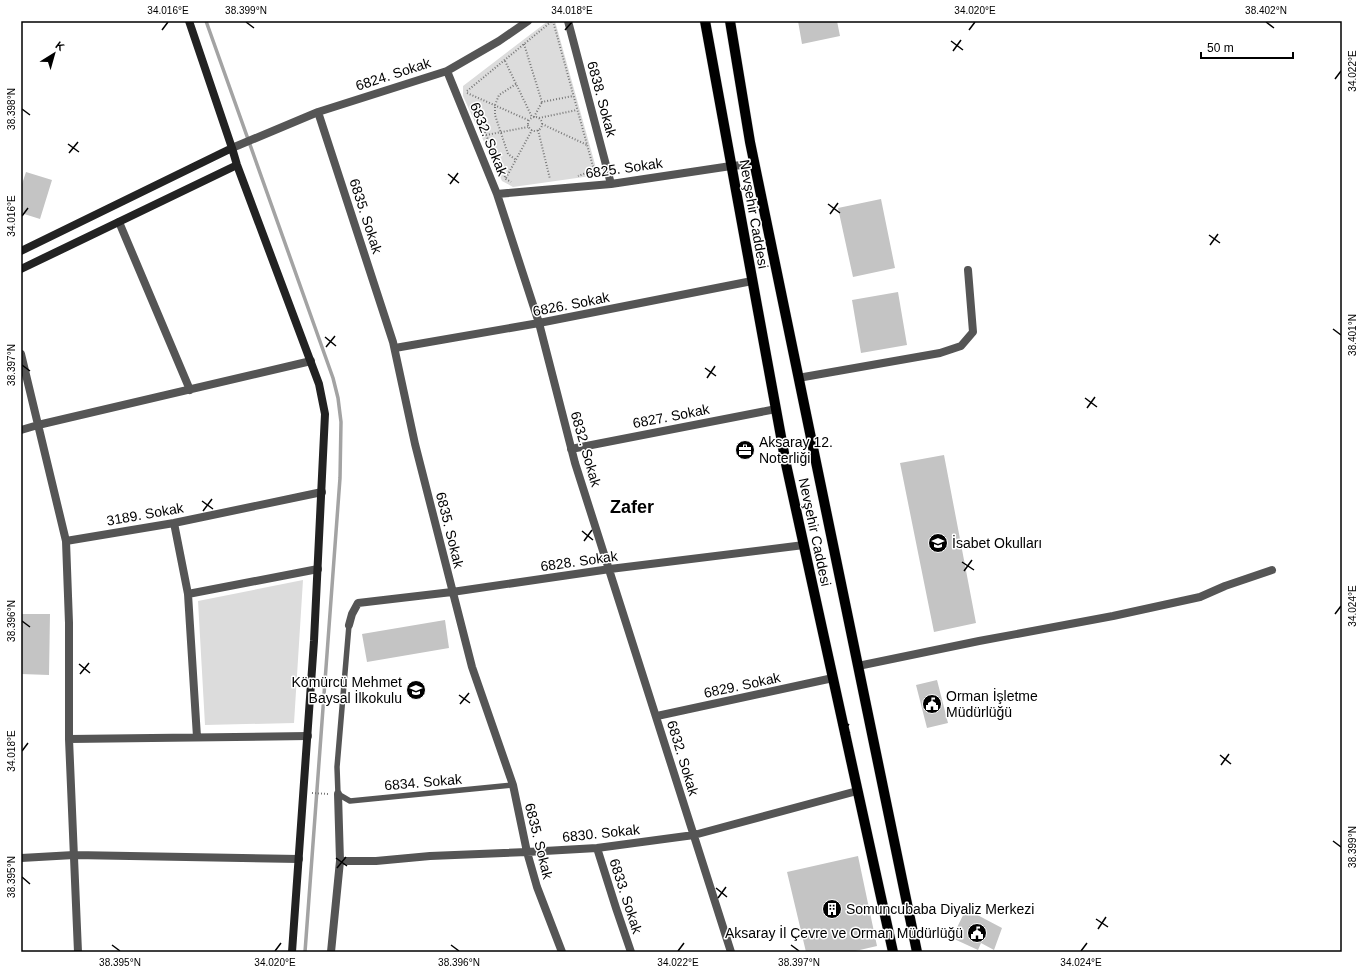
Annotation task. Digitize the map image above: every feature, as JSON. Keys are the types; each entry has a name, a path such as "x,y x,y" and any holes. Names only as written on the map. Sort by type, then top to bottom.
{"main road":[{"name":"Nevşehir Caddesi","path":"704,21 786,464 892,952"},
{"name":"Nevşehir Caddesi","path":"730,21 755,164 917,952"}],"street":[{"path":"189,21 237,166 319,384 325,414 308,736 292,952"},
{"name":"6824. Sokak","path":"232,148 318,112 447,71 499,41 528,21"},
{"name":"6838. Sokak","path":"568,21 611,184"},
{"name":"6832. Sokak","path":"447,71 497,194 539,323 571,449 731,952"},
{"name":"6835. Sokak","path":"318,112 394,348 415,444 472,667 513,785 527,852 537,887 562,952"},
{"path":"21,251 232,148"},
{"name":"6825. Sokak","path":"497,194 611,184 731,166 755,164"},
{"path":"21,270 237,166"},
{"path":"119,222 190,390"},
{"path":"798,378 940,353 961,346 973,332 968,270"},
{"name":"6826. Sokak","path":"394,348 539,323 752,281"},
{"path":"21,354 66,541 69,623 70,739 78,952"},
{"path":"21,430 311,361"},
{"name":"6827. Sokak","path":"571,449 776,409"},
{"name":"3189. Sokak","path":"66,541 174,523 322,492"},
{"path":"174,523 188,594 197,737"},
{"name":"6828. Sokak","path":"350,624 352,614 358,603 452,592 610,569 804,545"},
{"path":"188,594 318,569"},
{"path":"858,666 979,641 1113,616 1200,597 1225,586 1272,570"},
{"name":"6829. Sokak","path":"657,716 833,678"},
{"path":"70,739 308,736"},
{"name":"6830. Sokak","path":"340,861 376,861 430,856 597,848 694,835 857,790"},
{"path":"331,952 340,861 338,794"},
{"name":"6833. Sokak","path":"597,848 631,952"},
{"path":"21,858 74,855 299,859"}],"lane":[{"path":"338,794 337,767 350,624"},
{"name":"6834. Sokak","path":"338,794 350,801 513,785"}],"path":[{"path":"466,92 552,21 594,170 578,176"},
{"path":"524,44 542,102"},
{"path":"504,60 533,117"},
{"path":"516,84 499,95 495,105 495,116 508,154 516,160"},
{"path":"466,92 469,99"},
{"path":"466,92 528,120"},
{"path":"528,120 533,117 542,102 573,96"},
{"path":"533,117 539,118 577,110"},
{"path":"539,118 542,124 587,145"},
{"path":"479,120 506,179 512,183"},
{"path":"528,120 528,127"},
{"path":"542,124 538,130 550,179 557,178"},
{"path":"486,135 528,127 532,130 538,130"},
{"path":"506,179 532,130"},
{"path":"309,792 324,794"}],"shaded area":[{"path":"548,21 555,21 598,175 513,187 502,181 463,96 463,86"},
{"path":"303,580 294,723 205,725 198,601"}],"building":[{"path":"798,21 837,21 840,36 802,44"},
{"path":"26,172 52,180 40,219 21,213 21,187"},
{"path":"881,199 895,268 853,277 838,208"},
{"path":"898,292 907,345 861,353 852,300"},
{"name":"İsabet Okulları","path":"944,455 976,623 934,632 900,463"},
{"path":"21,614 50,614 49,675 21,674"},
{"path":"445,620 449,648 367,662 362,634"},
{"name":"Orman İşletme Müdürlüğü","path":"937,680 948,723 927,728 916,685"},
{"name":"Somuncubaba Diyaliz Merkezi","path":"858,856 877,946 851,952 806,952 787,872"},
{"name":"Aksaray İl Çevre ve Orman Müdürlüğü","path":"966,909 1002,928 994,950 981,943 978,950 952,938"}],"waterway":[{"path":"206,21 333,378 338,398 341,422 340,478 305,952"}],"place":[{"name":"Aksaray 12. Noterliği","path":"745,450"},
{"name":"İsabet Okulları","path":"938,543"},
{"name":"Kömürcü Mehmet Baysal İlkokulu","path":"416,690"},
{"name":"Orman İşletme Müdürlüğü","path":"932,704"},
{"name":"Somuncubaba Diyaliz Merkezi","path":"832,909"},
{"name":"Aksaray İl Çevre ve Orman Müdürlüğü","path":"977,933"}],"district":[{"name":"Zafer","path":"632,507"}]}
